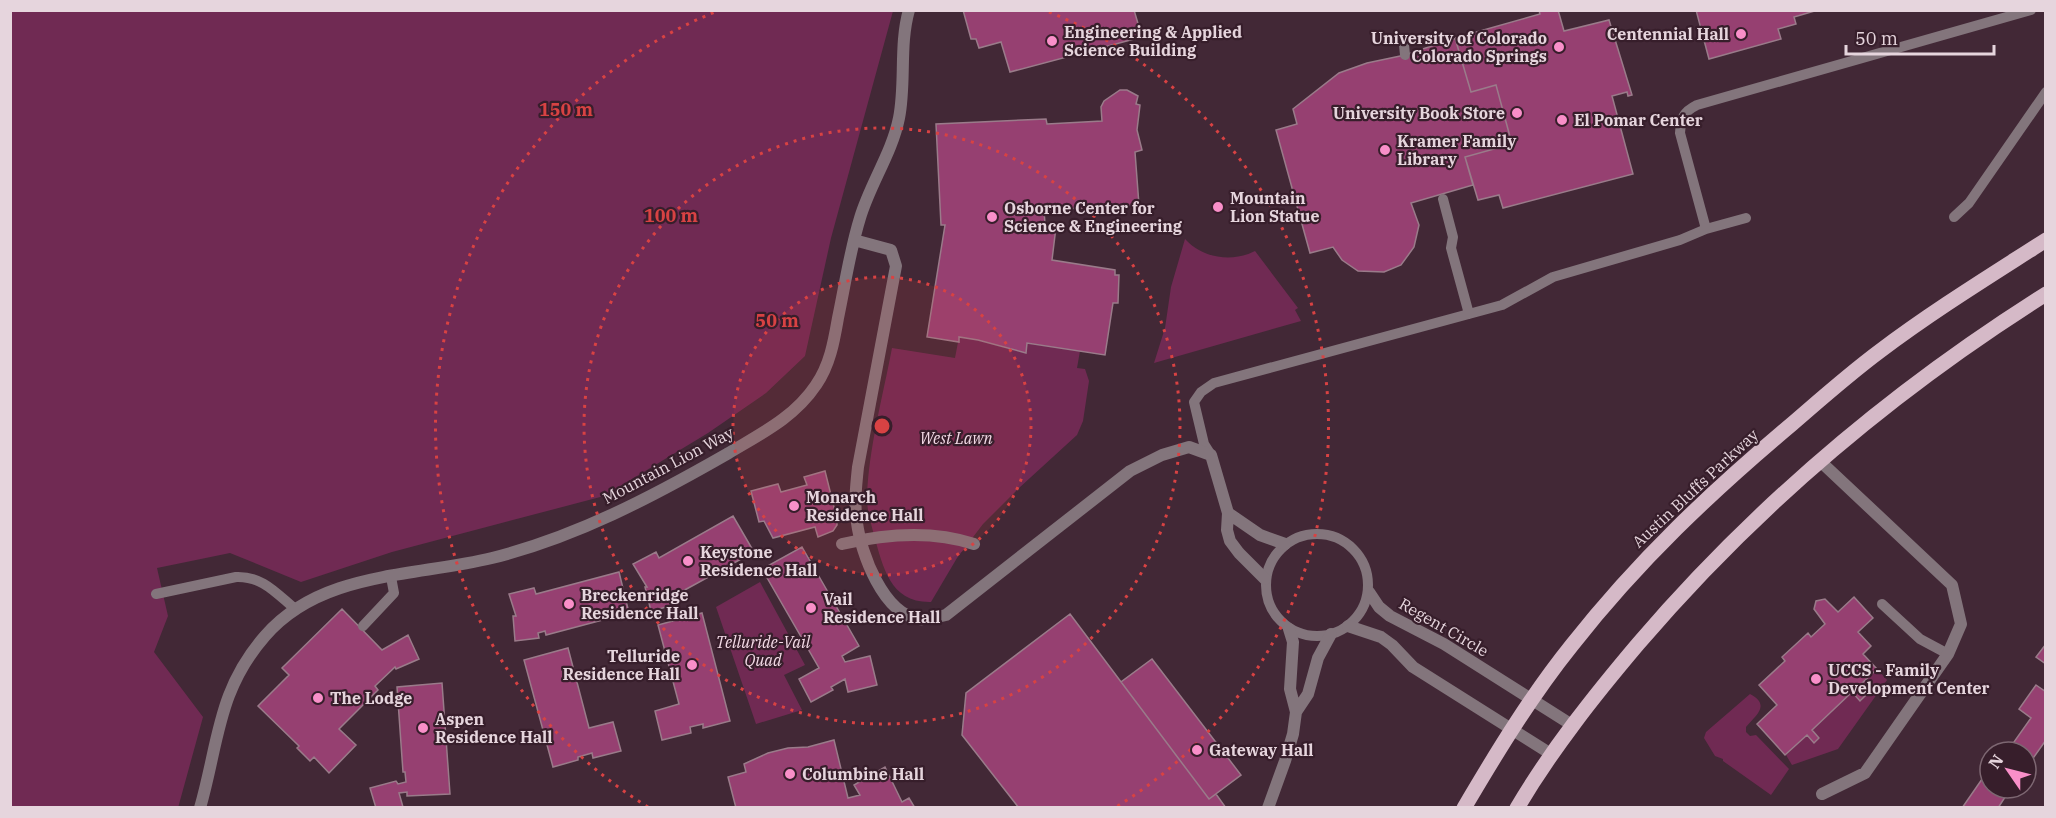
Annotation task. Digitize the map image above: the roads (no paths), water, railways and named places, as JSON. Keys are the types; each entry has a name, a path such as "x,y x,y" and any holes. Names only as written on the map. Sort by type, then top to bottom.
{"main road":[{"name":"Austin Bluffs Parkway","path":"1464,807 1512,729 1571,646 1634,572 1681,522 1826,394 1880,351 1952,300 2046,240"},
{"path":"1517,807 1572,725 1660,617 1723,550 1820,461 1900,394 1987,331 2046,294"}],"street":[{"name":"Mountain Lion Way","path":"200,807 215,739 234,680 267,634 294,608 320,594 350,584 492,558 567,534 640,502 792,414 815,387 828,363 860,217 894,135 899,116 909,10"},
{"path":"854,240 891,250 896,266 858,467 855,495 857,523 865,556 876,580 889,600 909,616 918,619 946,615 1137,467 1162,455 1189,447 1211,455 1228,513 1227,530 1230,541 1266,579"},
{"path":"1820,461 1952,585 1961,624 1948,654 1865,772 1822,794"},
{"path":"1228,513 1260,535 1285,544"},
{"path":"842,544 895,535 956,538 974,544"},
{"name":"Regent Circle","path":"1369,592 1379,607 1390,616 1444,644 1572,725"},
{"path":"1348,626 1381,637 1413,667 1551,754"},
{"path":"1268,807 1293,734 1296,712 1290,689 1293,642 1289,629"},
{"path":"1296,712 1308,694 1318,658 1331,634"}],"lane":[{"path":"1706,229 1680,133 1681,121 1687,110 1697,105 2031,10"},
{"path":"1954,217 1962,212 1969,203 2046,92"},
{"path":"1443,199 1453,237 1451,248 1469,314"},
{"path":"1211,455 1204,444 1194,408 1196,397 1206,387 1242,375 1502,304 1553,277 1746,218"},
{"name":"Regent Circle","path":"1285,544 1296,537 1321,533 1335,536 1346,542 1362,559 1369,592"},
{"path":"1285,544 1275,555 1266,579 1272,606 1289,629 1310,636 1331,634 1348,626 1362,610 1369,592"},
{"path":"156,594 249,576 262,582 294,608"},
{"path":"363,627 394,593 391,577"},
{"path":"1882,604 1920,639 1948,654"}],"place":[{"name":"Centennial Hall","path":"1741,34"},
{"name":"Engineering & Applied Science Building","path":"1052,41"},
{"name":"University of Colorado Colorado Springs","path":"1559,47"},
{"name":"University Book Store","path":"1517,113"},
{"name":"El Pomar Center","path":"1562,120"},
{"name":"Kramer Family Library","path":"1385,150"},
{"name":"Mountain Lion Statue","path":"1218,207"},
{"name":"Osborne Center for Science & Engineering","path":"992,217"},
{"name":"Monarch Residence Hall","path":"794,506"},
{"name":"Keystone Residence Hall","path":"688,561"},
{"name":"Breckenridge Residence Hall","path":"569,604"},
{"name":"Vail Residence Hall","path":"811,608"},
{"name":"Telluride Residence Hall","path":"692,665"},
{"name":"UCCS - Family Development Center","path":"1816,679"},
{"name":"The Lodge","path":"318,698"},
{"name":"Aspen Residence Hall","path":"423,728"},
{"name":"Gateway Hall","path":"1197,750"},
{"name":"Columbine Hall","path":"790,774"}],"park label":[{"name":"West Lawn","path":"956,438"},
{"name":"Telluride-Vail Quad","path":"763,651"}]}
